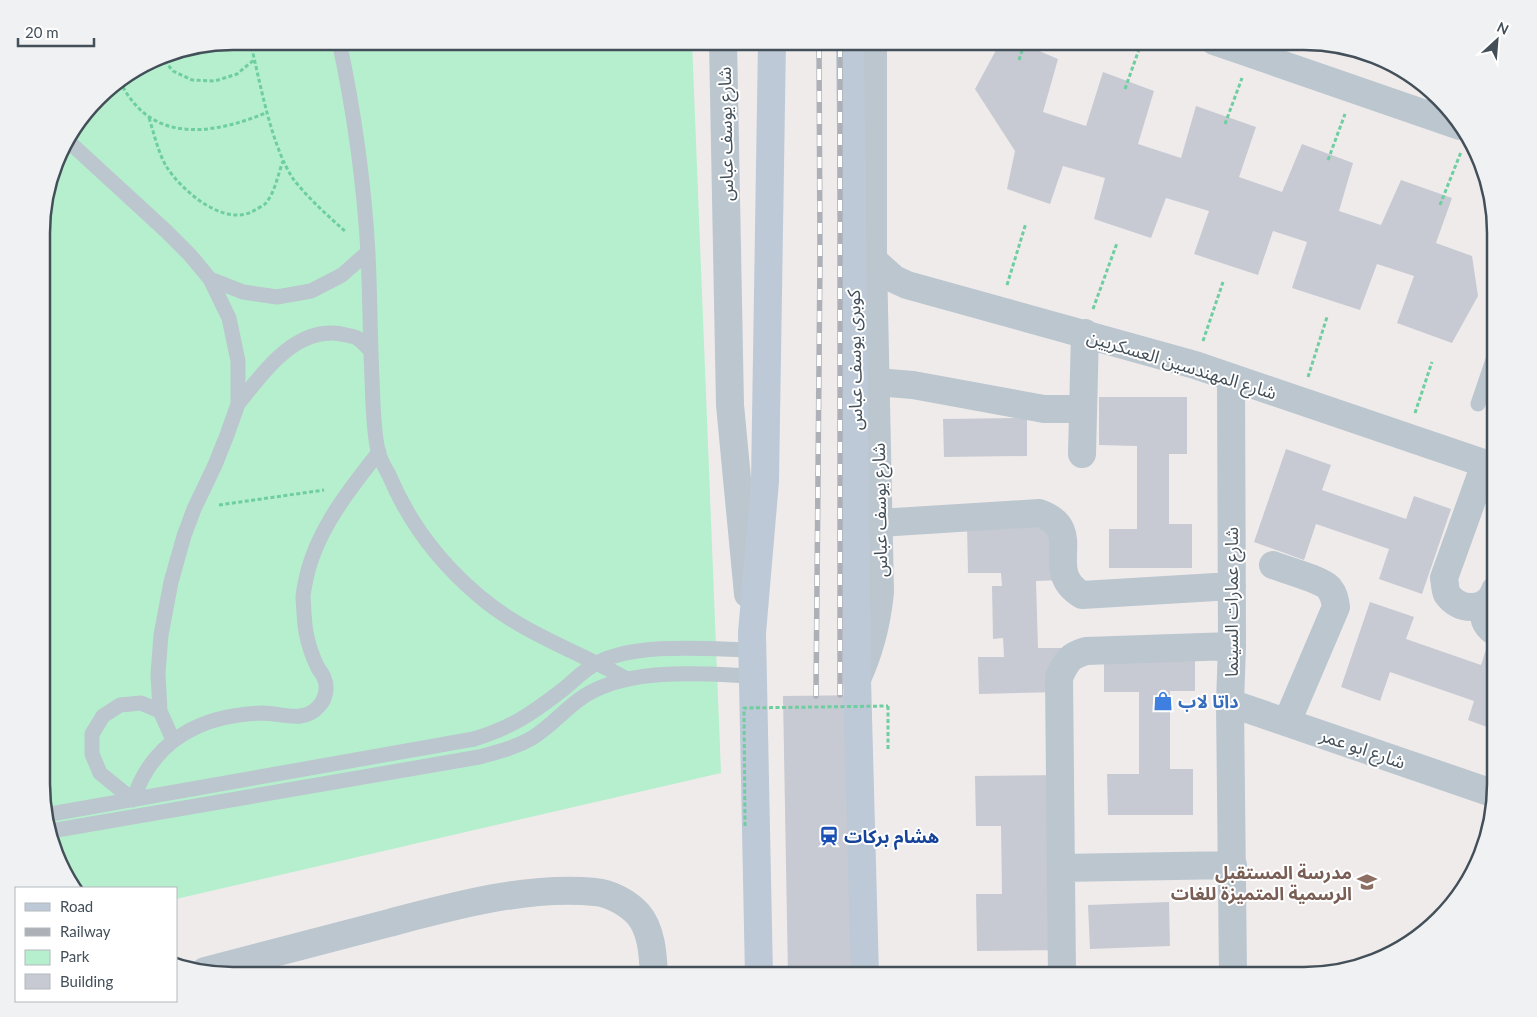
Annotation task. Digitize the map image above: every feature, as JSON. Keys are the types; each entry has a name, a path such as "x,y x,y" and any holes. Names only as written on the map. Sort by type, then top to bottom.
{"main road":[{"path":"752,653 765,481 772,50"},
{"name":"كوبرى يوسف عباس","path":"850,50 857,679"},
{"name":"شارع يوسف عباس","path":"752,653 759,967"},
{"name":"شارع يوسف عباس","path":"857,679 865,967"}],"street":[{"name":"شارع يوسف عباس","path":"723,50 730,405 752,653"},
{"name":"شارع يوسف عباس","path":"857,679 868,651 878,615 880,592 873,260 873,50"},
{"path":"1240,50 1354,90 1456,133"},
{"name":"شارع المهندسين العسكريين","path":"873,260 894,279 907,285 1195,365 1487,465"},
{"path":"1082,454 1084,334"},
{"name":"شارع عمارات السينما","path":"1231,378 1232,646 1230,703 1233,967"},
{"path":"876,382 913,385 1044,409 1083,409"},
{"path":"1487,473 1444,578 1446,592 1456,604 1469,608 1487,599"},
{"path":"879,523 1039,514 1051,518 1060,526 1063,538 1063,569 1066,580 1073,589 1082,594 1232,586"},
{"path":"1274,565 1328,587 1334,596 1336,607 1286,722"},
{"path":"1487,607 1483,618 1487,624"},
{"path":"1062,967 1059,677 1065,665 1074,655 1086,651 1232,646"},
{"name":"شارع ابو عمر","path":"1230,703 1487,791"},
{"path":"1061,868 1233,865"},
{"path":"221,967 430,912 502,897 558,891 596,892 626,904 638,914 647,927 653,967"}],"lane":[{"path":"341,50 351,100 368,252 374,412 379,452 396,493 419,532 448,567 480,598 517,624 625,678"},
{"path":"73,145 166,231 210,279 229,318 238,360 238,404"},
{"path":"210,279 243,292 277,297 311,291 342,275 368,252"},
{"path":"173,740 160,711 158,674 161,635 171,582 194,509 215,465 238,404 264,373 293,345 313,334 336,332 357,338 371,351"},
{"path":"1478,404 1487,378"},
{"path":"133,800 139,782 148,766 160,752 173,740 200,726 231,716 264,713 296,717 310,714 320,706 326,693 325,679 318,668 306,632 303,595 311,559 351,486 379,452"},
{"path":"53,814 474,739 522,720 565,688 581,673 618,654 640,650 700,648 752,653"},
{"path":"56,830 469,759 506,750 532,737 573,703 595,690 625,678 699,674 752,653"},
{"path":"133,800 100,773 92,754 92,734 102,716 120,705 141,703 160,711"}],"path":[{"path":"252,50 268,112 284,161 294,179 308,195 368,252"},
{"path":"1019,60 1022,50"},
{"path":"1125,89 1139,50"},
{"path":"1225,124 1251,54"},
{"path":"166,63 173,71 192,80 215,81 237,74 255,60"},
{"path":"123,87 149,118 165,164 179,183 195,198 212,208 230,214 249,214 265,204 274,188 284,161"},
{"path":"1328,160 1354,90"},
{"path":"149,118 171,127 192,130 222,127 245,122 268,112"},
{"path":"1440,205 1461,140"},
{"path":"999,310 1026,223"},
{"path":"1084,334 1117,243"},
{"path":"1195,365 1223,282"},
{"path":"1300,401 1327,317"},
{"path":"1406,437 1432,362"},
{"path":"194,509 351,486"},
{"path":"745,826 744,708 888,706"}],"green space":[{"path":"221,50 692,50 721,773 178,899 178,887 82,887 69,865 60,843 50,796 50,221 56,186 69,152 88,122 112,96 132,81 163,64 186,56"}],"building":[{"path":"996,50 1037,50 1058,59 1043,112 1086,126 1103,72 1154,91 1138,144 1181,158 1196,106 1256,127 1239,177 1282,192 1302,144 1353,163 1339,211 1381,225 1401,180 1452,198 1436,243 1472,256 1478,296 1452,343 1397,323 1414,276 1377,264 1360,310 1292,288 1307,242 1273,231 1258,275 1194,254 1209,211 1166,198 1151,238 1094,219 1105,178 1063,166 1050,204 1007,189 1015,151 975,89"},
{"path":"1099,397 1187,397 1187,454 1169,454 1169,524 1192,524 1192,568 1109,568 1109,529 1137,529 1137,446 1099,445"},
{"path":"1027,418 1027,456 944,457 943,419"},
{"path":"1286,449 1331,465 1322,490 1406,519 1414,496 1451,509 1422,594 1379,579 1389,549 1316,524 1304,560 1254,542"},
{"path":"1062,523 1063,580 1036,581 1038,648 1062,648 1063,692 979,694 978,657 1004,657 1003,638 993,639 992,586 1002,586 1001,573 968,573 967,524"},
{"path":"1370,602 1414,617 1406,639 1481,665 1487,646 1487,727 1468,720 1474,701 1390,672 1380,701 1341,687"},
{"path":"1104,651 1195,651 1195,691 1170,691 1170,769 1193,769 1193,815 1108,815 1107,774 1139,774 1139,692 1104,692"},
{"name":"هشام بركات","path":"870,695 876,967 788,967 783,696"},
{"path":"1070,775 1075,950 977,951 976,894 1002,894 1001,826 976,826 975,776"},
{"path":"1169,902 1170,946 1090,949 1088,905"}],"railway":[{"path":"816,696 820,257 819,50"},
{"path":"840,50 840,695"}],"place":[{"name":"داتا لاب","path":"1163,701"},
{"name":"هشام بركات","path":"829,836"},
{"name":"مدرسة المستقبل الرسمية المتميزة للغات","path":"1367,882"}]}
